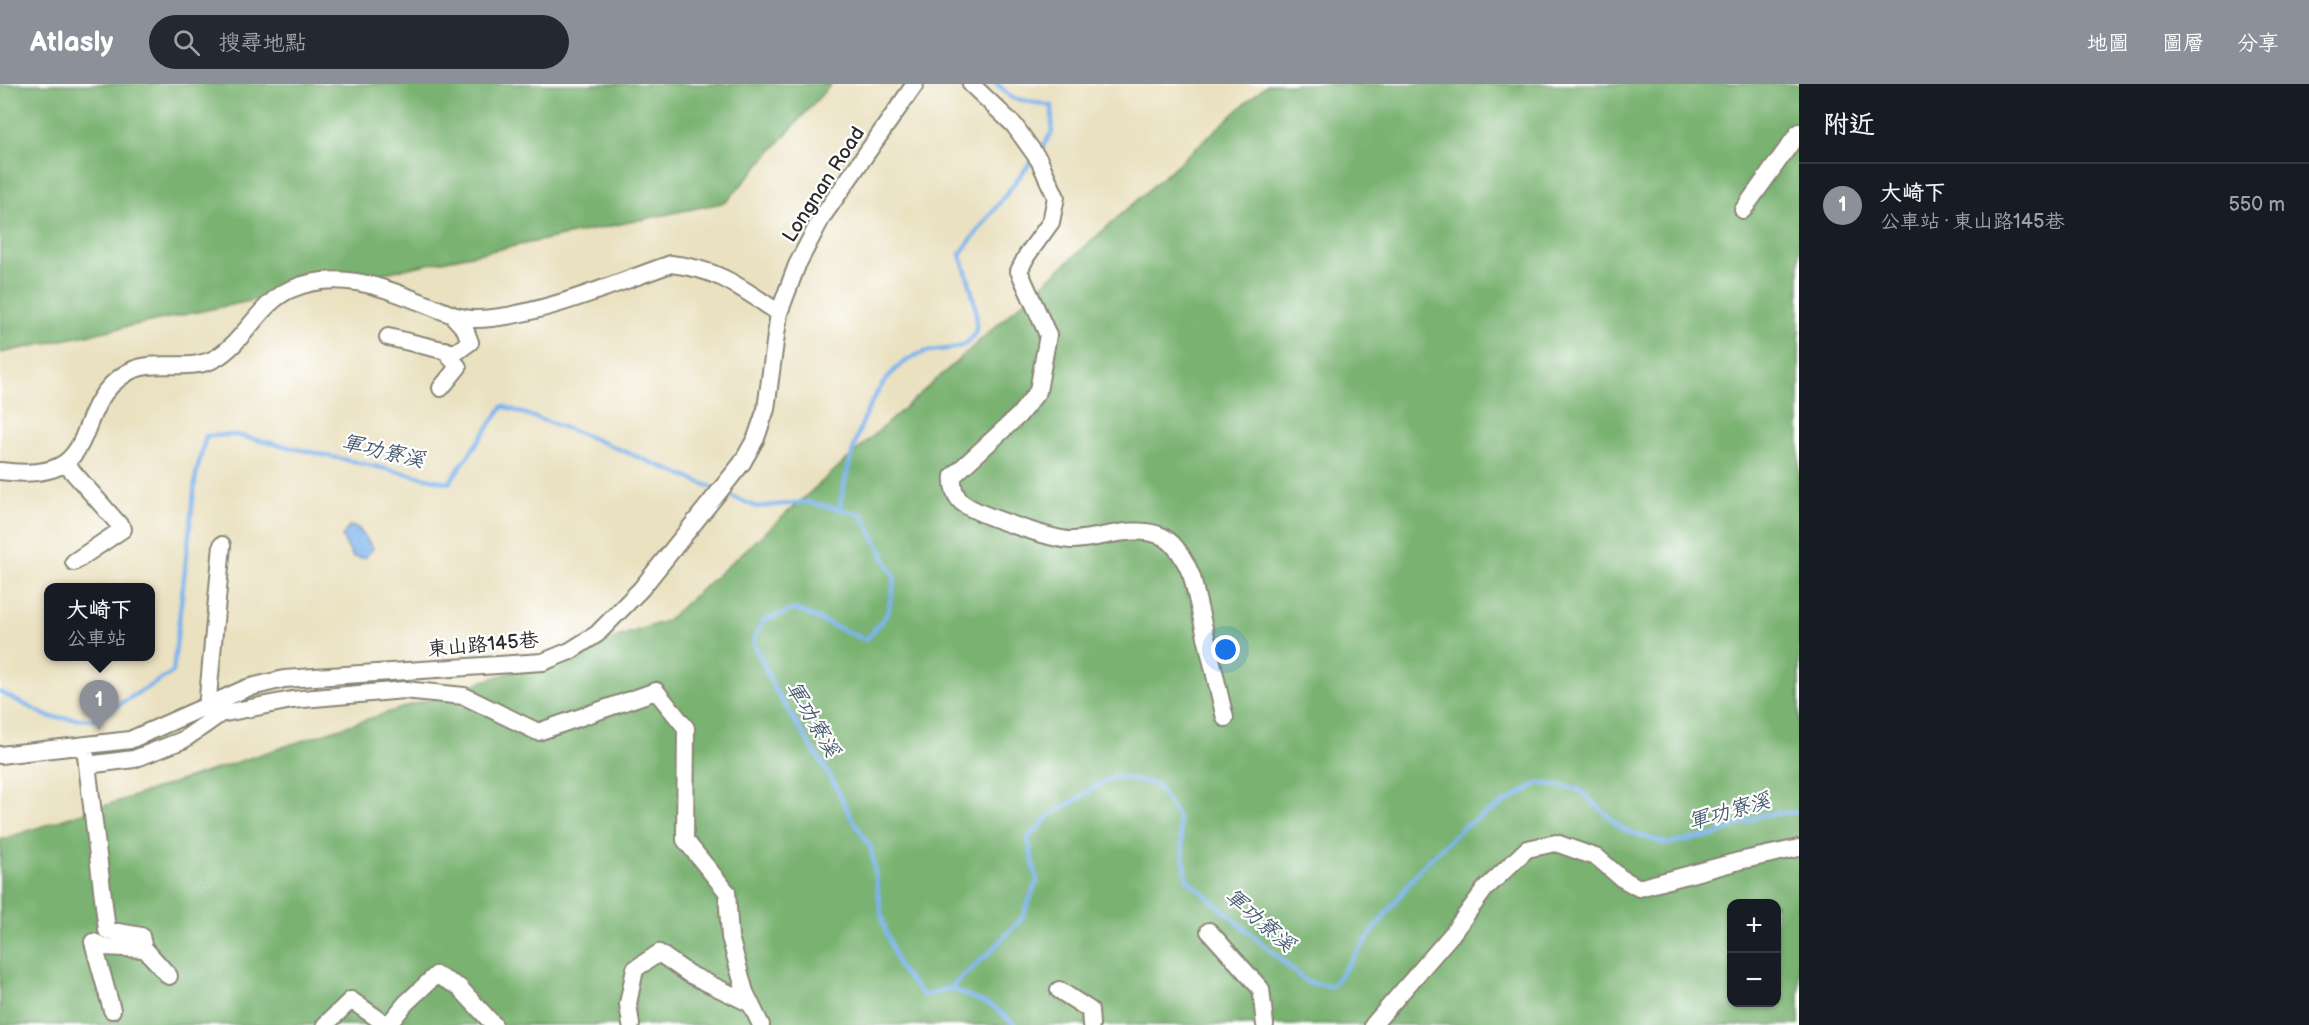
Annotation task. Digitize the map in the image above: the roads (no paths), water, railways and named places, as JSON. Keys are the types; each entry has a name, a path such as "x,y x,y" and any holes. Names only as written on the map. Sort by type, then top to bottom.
{"street":[{"name":"Longnan Road","path":"779,313 797,265 822,217 915,84"},
{"path":"972,84 1014,125 1035,154 1056,197 1051,222 1027,255 1019,271 1048,334 1038,391 1019,415 952,476 952,487 963,504 1017,525 1071,540 1121,533 1150,532 1162,535 1186,561 1192,577 1225,718"},
{"path":"1743,210 1799,132"},
{"path":"0,471 33,475 49,472 65,463 78,449 112,384 127,372 141,367 201,365 218,357 285,292 308,282 336,279 377,285 451,314 473,319 512,316 670,264 697,267 723,276 779,313"},
{"name":"東山路145巷","path":"0,755 130,740 207,708 247,688 284,680 543,662 570,651 597,634 642,589 742,463 756,438 766,409 779,313"},
{"path":"388,336 455,353 471,342 465,329 451,314"},
{"path":"441,388 458,367 445,350"},
{"path":"65,463 123,529 74,562"},
{"path":"207,708 222,545"},
{"path":"87,765 134,759 183,740 220,714 292,700 404,690 464,696 538,732 656,691 686,728 685,840 727,892 730,937 751,1004 761,1025"},
{"path":"85,746 107,930 141,936 143,947 169,976"},
{"path":"1373,1025 1452,934 1485,889 1527,849 1556,843 1598,858 1621,878 1639,888 1739,861 1799,848"},
{"path":"1209,931 1261,989 1265,1025"},
{"path":"112,1010 93,942 105,947 144,949 143,947"},
{"path":"631,1025 628,1004 635,969 659,953 689,974 751,1004"},
{"path":"325,1025 351,1000 387,1025 406,1003 436,975 459,987 494,1025"},
{"path":"1059,990 1090,1010 1091,1025"}],"water":[{"path":"349,526 358,528 373,548 365,558 353,557 342,537"}],"waterway":[{"path":"997,84 1012,98 1052,106 1052,132 1039,152"},
{"path":"839,509 849,465 864,418 875,396 889,377 905,362 925,352 956,348 972,338 975,331 975,309 960,254 1034,158"},
{"name":"軍功寮溪","path":"0,692 49,717 93,720 173,672 196,474 206,436 235,435 449,483 503,406 587,436 716,489"},
{"name":"軍功寮溪","path":"723,493 757,507 806,502 862,514 895,578 888,613 866,640 795,609 763,621 753,641 775,690 830,776 851,817 871,848 883,923 899,968 924,996 950,988 992,950 1022,918 1037,881 1028,838 1051,815 1114,776 1157,785 1178,817 1187,879 1308,983 1332,986 1420,869 1463,827 1539,783 1578,789 1624,830 1666,844 1716,835 1762,815 1799,812"},
{"path":"950,988 996,1008 1015,1025"}],"place":[{"name":"大崎下","path":"99,730"}]}
